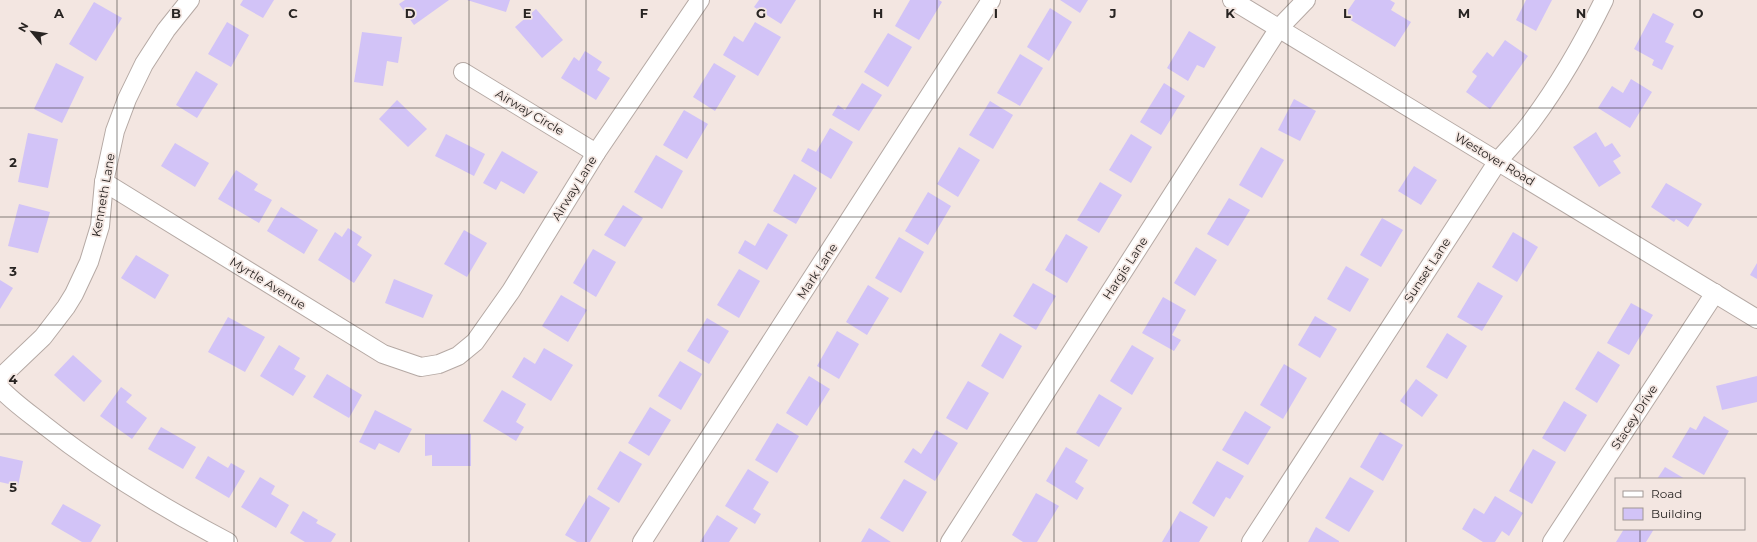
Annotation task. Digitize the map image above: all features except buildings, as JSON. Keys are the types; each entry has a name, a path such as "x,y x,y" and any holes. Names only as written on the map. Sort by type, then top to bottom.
{"street":[{"name":"Kenneth Lane","path":"0,378 43,337 74,294 89,262 100,226 104,182 115,132 127,99 144,64 166,30 190,0"},
{"name":"Airway Lane","path":"439,364 458,356 475,342 511,291 596,153 700,0"},
{"name":"Mark Lane","path":"642,542 991,0"},
{"name":"Westover Road","path":"1232,0 1757,319"},
{"name":"Hargis Lane","path":"950,542 1279,28 1306,0"},
{"name":"Sunset Lane","path":"1251,542 1498,161 1531,122 1561,80 1582,46 1604,0"},
{"name":"Airway Circle","path":"463,72 596,153"},
{"name":"Myrtle Avenue","path":"104,182 383,354 421,367 439,364"},
{"name":"Stacey Drive","path":"1552,542 1715,293"},
{"path":"0,388 78,452 110,474 179,517 228,542"}]}
